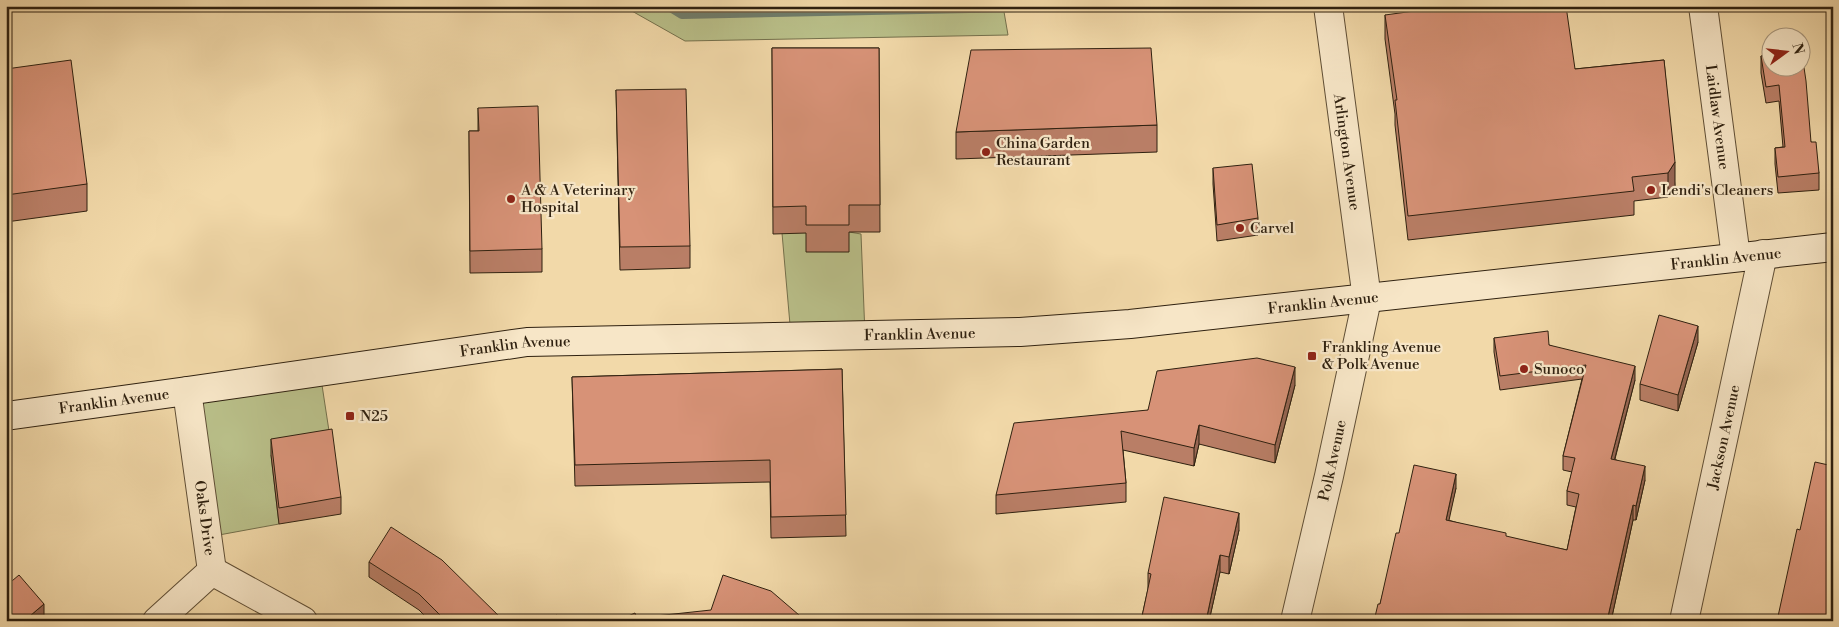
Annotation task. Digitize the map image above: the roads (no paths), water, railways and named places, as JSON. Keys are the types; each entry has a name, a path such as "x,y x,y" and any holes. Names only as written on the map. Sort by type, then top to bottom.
{"main road":[{"name":"Arlington Avenue","path":"1328,6 1367,299"},
{"name":"Laidlaw Avenue","path":"1703,6 1736,257"},
{"name":"Franklin Avenue","path":"6,416 187,392 527,342 1020,332 1130,324 1833,247"},
{"name":"Jackson Avenue","path":"1684,621 1763,254"},
{"name":"Polk Avenue","path":"1295,621 1330,476 1367,299"},
{"name":"Oaks Drive","path":"157,621 212,571 187,392"},
{"path":"212,571 303,621"}],"waterway":[{"path":"669,6 682,14 1065,6"}],"place":[{"name":"China Garden Restaurant","path":"986,152"},
{"name":"Lendi's Cleaners","path":"1651,190"},
{"name":"A & A Veterinary Hospital","path":"511,199"},
{"name":"Carvel","path":"1240,228"},
{"name":"Frankling Avenue & Polk Avenue","path":"1312,356"},
{"name":"Sunoco","path":"1524,369"},
{"name":"N25","path":"350,416"}]}
